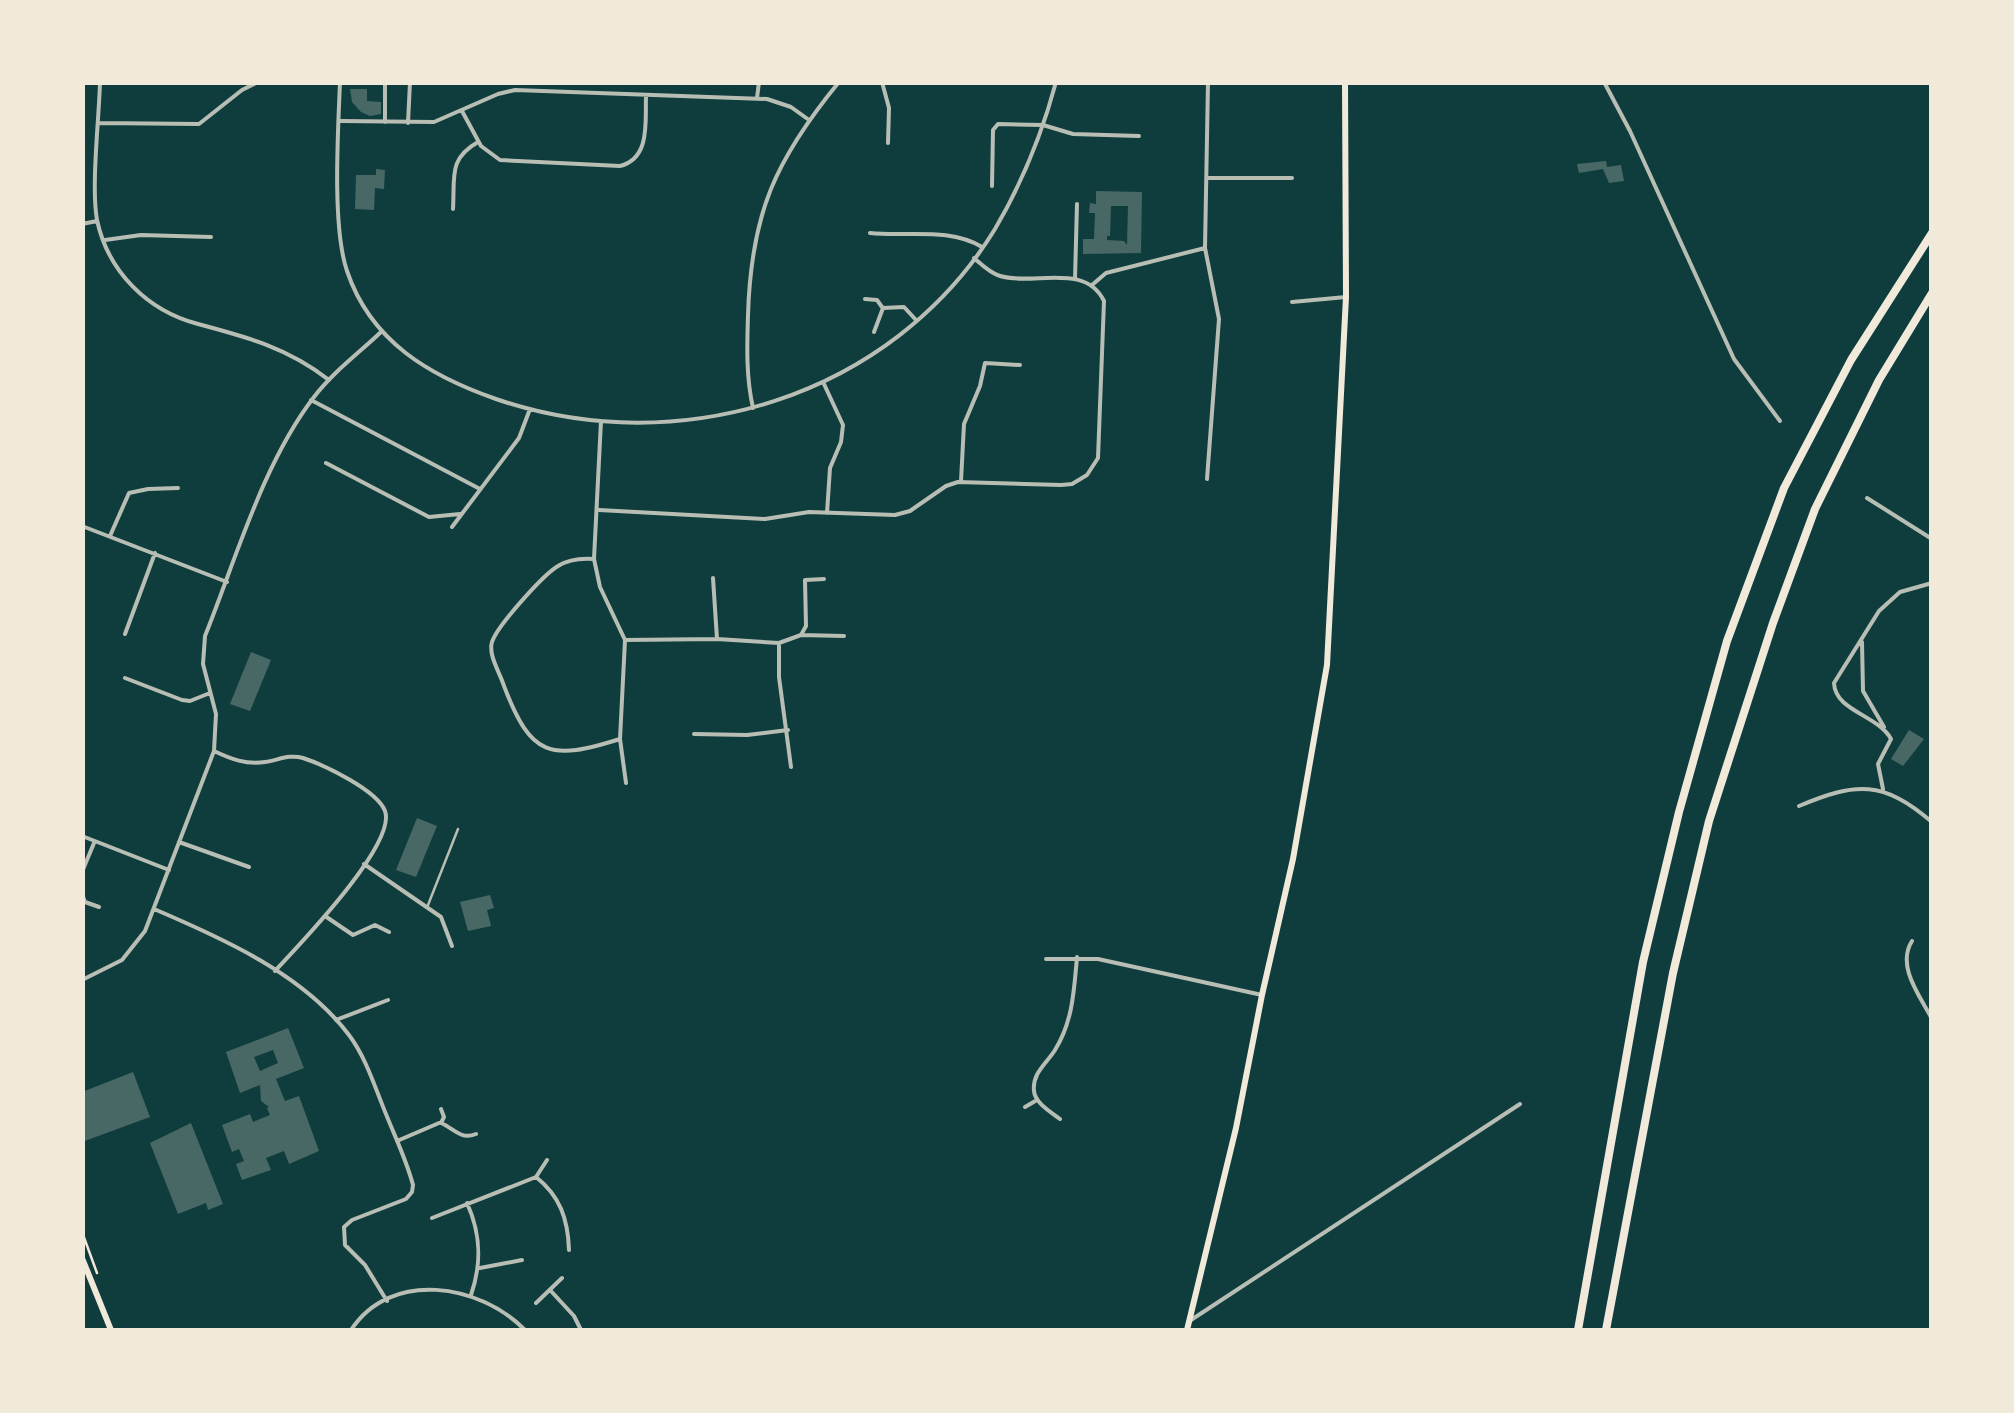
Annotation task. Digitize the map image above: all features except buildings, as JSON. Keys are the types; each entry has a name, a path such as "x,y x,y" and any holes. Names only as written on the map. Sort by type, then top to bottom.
{"highway":[{"path":"1578,1330 1643,962 1679,812 1727,641 1784,488 1850,360 1932,233"},
{"path":"1606,1330 1673,973 1709,821 1773,622 1815,509 1878,380 1932,293"}],"main road":[{"path":"1187,1330 1236,1128 1293,859 1326,666 1346,297 1345,82"},
{"path":"82,1258 111,1330"}],"street":[{"path":"100,82 98,221 120,270 158,308 189,322 276,346 330,380"},
{"path":"99,123 199,124 258,82"},
{"path":"340,82 342,252 357,293 381,332 436,375 530,409 602,421 654,423 753,409 824,384 859,364 916,320 974,258 1008,204 1044,125 1056,82"},
{"path":"385,82 385,122"},
{"path":"408,123 410,82"},
{"path":"564,82 564,92"},
{"path":"757,98 759,82"},
{"path":"753,409 746,354 754,240 776,176 809,120 840,82"},
{"path":"882,82 888,108 888,143"},
{"path":"1207,479 1220,320 1205,248 1208,82"},
{"path":"1604,82 1734,358 1780,422"},
{"path":"340,121 440,121 509,91 757,98 786,105 809,120"},
{"path":"462,111 478,142 490,155 512,163 625,165 634,162 642,150 646,96"},
{"path":"1000,180 992,183 995,126 1044,125 1073,134 1139,136"},
{"path":"453,208 457,159 462,151 478,142"},
{"path":"1206,178 1292,178"},
{"path":"1075,279 1076,204"},
{"path":"82,224 98,221"},
{"path":"870,233 956,234 982,247"},
{"path":"105,240 140,234 211,237"},
{"path":"1092,285 1106,273 1205,248"},
{"path":"599,510 765,519 792,514 895,515 910,511 946,486 962,481 1066,485 1079,481 1098,458 1104,301 1092,285 1075,279 999,276 974,258"},
{"path":"866,296 882,308 904,307 916,320"},
{"path":"1292,302 1346,297"},
{"path":"874,332 882,308"},
{"path":"82,980 122,960 139,941 170,870 214,751 216,714 203,649 278,457 312,400 381,332"},
{"path":"962,481 964,424 985,363 1020,365"},
{"path":"824,384 843,425 841,442 830,468 827,513"},
{"path":"312,400 480,489"},
{"path":"452,527 519,438 530,409"},
{"path":"602,421 594,559 600,587 625,640 620,738 626,783"},
{"path":"326,462 428,516 460,514"},
{"path":"110,536 129,493 148,488 178,488"},
{"path":"1867,498 1932,539"},
{"path":"82,526 227,582"},
{"path":"125,634 155,553"},
{"path":"594,559 573,559 550,571 498,632 492,652 517,720 536,741 568,752 620,738"},
{"path":"713,578 717,639"},
{"path":"801,636 806,626 805,580 824,579"},
{"path":"1886,730 1839,699 1834,683 1878,610 1900,592 1932,583"},
{"path":"625,640 717,639 778,644 801,636 844,636"},
{"path":"1862,638 1862,691 1891,738 1878,764 1883,789"},
{"path":"778,644 778,677 791,766"},
{"path":"125,678 182,700 190,701 211,692"},
{"path":"694,734 746,735 788,730"},
{"path":"214,751 245,763 298,757 334,771 381,803 387,821 382,838 364,864 276,971"},
{"path":"1799,806 1855,788 1883,789 1932,822"},
{"path":"82,836 170,870"},
{"path":"179,842 249,867"},
{"path":"82,872 94,843"},
{"path":"364,864 441,917 452,946"},
{"path":"82,894 85,902 99,907"},
{"path":"154,910 224,939 276,971 350,1036 411,1175 412,1192 406,1198 352,1220 342,1235 345,1246 366,1265 387,1301"},
{"path":"325,916 353,935 376,925 389,932"},
{"path":"1912,942 1905,958 1907,970 1932,1019"},
{"path":"1060,1119 1037,1100 1034,1090 1036,1073 1066,1030 1074,1000 1077,958"},
{"path":"1046,960 1098,959 1262,995"},
{"path":"336,1020 388,1000"},
{"path":"1025,1108 1037,1100"},
{"path":"1191,1320 1520,1104"},
{"path":"397,1141 441,1122 444,1118 440,1108"},
{"path":"441,1122 467,1138 476,1134"},
{"path":"432,1218 536,1176 547,1160"},
{"path":"536,1176 555,1194 568,1232 569,1250"},
{"path":"467,1203 475,1220 480,1268 471,1294"},
{"path":"568,1232 578,1233"},
{"path":"480,1268 522,1260"},
{"path":"536,1303 562,1278"},
{"path":"351,1330 364,1314 387,1301 430,1290 471,1294 525,1330"},
{"path":"550,1290 582,1330"}],"lane":[{"path":"428,906 458,828"}]}
